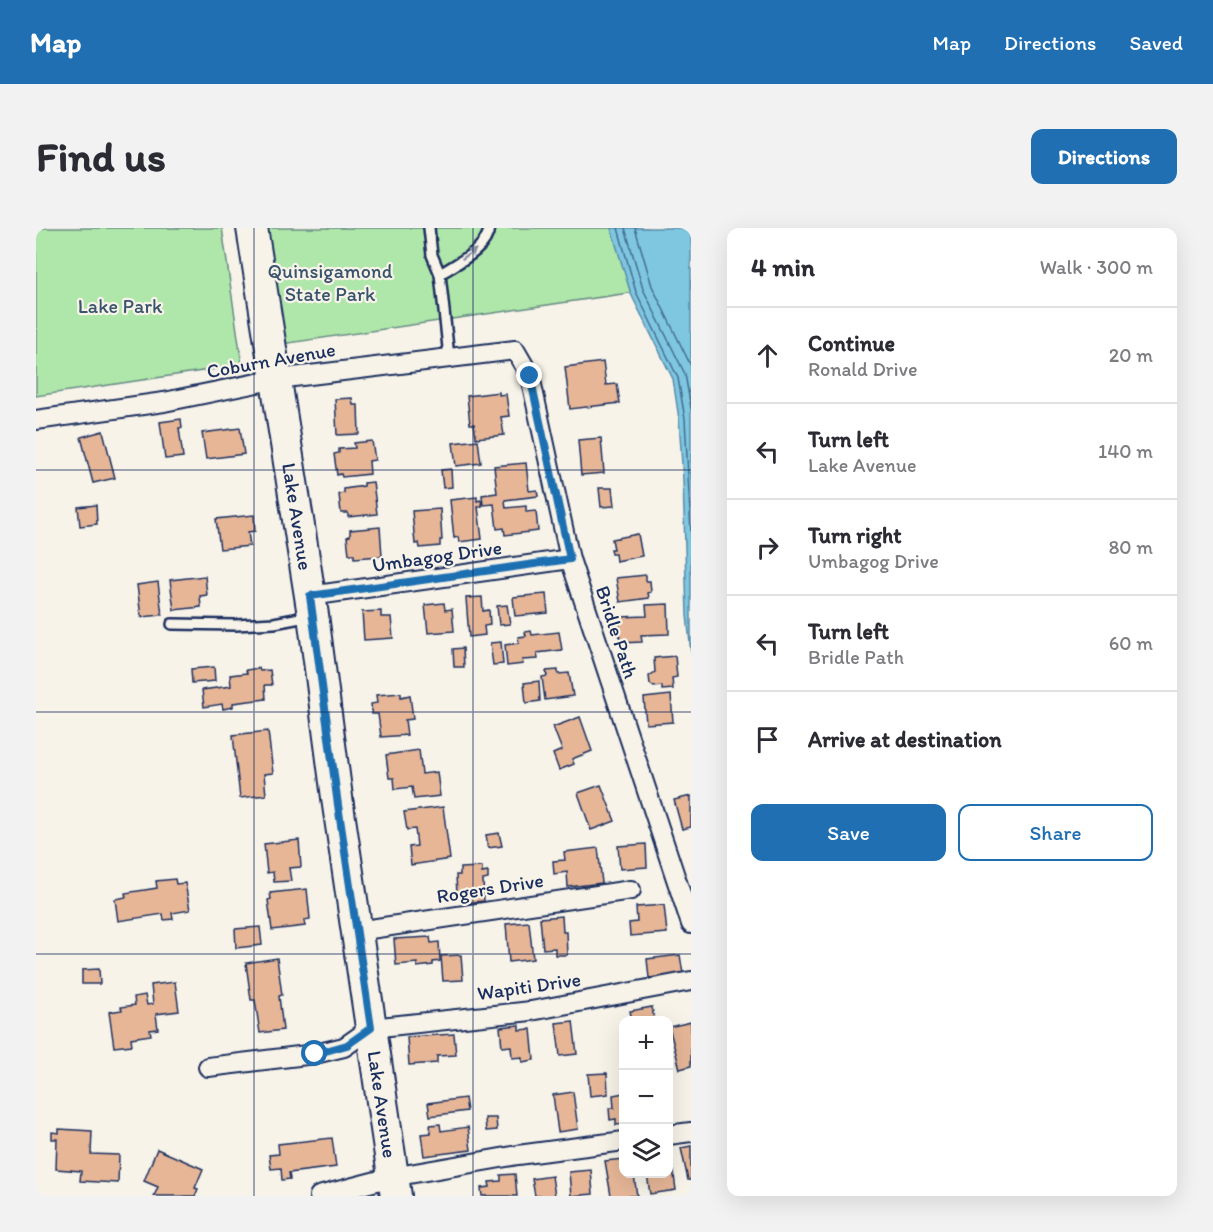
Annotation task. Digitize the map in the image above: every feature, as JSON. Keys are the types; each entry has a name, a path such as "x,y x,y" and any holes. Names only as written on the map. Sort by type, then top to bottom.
{"main road":[{"name":"Lake Avenue","path":"252,229 311,606 394,1187"}],"street":[{"name":"Coburn Avenue","path":"36,420 164,402 277,379 515,350"},
{"name":"Bridle Path","path":"515,350 530,376 570,559 691,924"},
{"name":"Umbagog Drive","path":"311,606 570,559"},
{"name":"Rogers Drive","path":"357,931 631,890"},
{"name":"Wapiti Drive","path":"371,1028 531,1011 691,981"},
{"path":"208,1066 315,1054 347,1045 371,1028"},
{"path":"673,1134 691,1132"},
{"path":"319,1196 394,1187 518,1155 619,1142"}],"lane":[{"path":"429,228 432,255 440,274 449,357"},
{"path":"440,274 481,246 487,238 489,228"},
{"path":"172,624 236,626 274,623 311,606"}],"green space":[{"name":"Lake Park","path":"36,228 222,228 242,365 36,396"},
{"name":"Quinsigamond State Park","path":"267,228 648,228 656,289 282,344"}],"water":[{"path":"611,228 691,228 691,653 687,615 679,419 673,379 631,294"}],"building":[{"path":"603,362 606,385 617,384 620,403 570,409 565,367"},
{"path":"499,392 499,395 506,394 509,416 501,417 504,435 476,438 474,424 470,424 467,396"},
{"path":"352,398 353,405 358,405 359,434 337,435 335,399"},
{"path":"181,419 182,428 179,428 183,457 165,459 160,422"},
{"path":"240,428 244,454 206,459 202,433"},
{"path":"103,431 115,478 93,483 81,437"},
{"path":"601,438 604,473 581,475 578,440"},
{"path":"478,440 481,463 456,466 453,443"},
{"path":"372,441 375,460 369,461 370,474 342,477 341,474 337,475 334,454 339,453 339,449 355,448 354,443"},
{"path":"526,463 529,491 537,490 538,496 505,500 506,508 526,506 526,512 536,511 538,531 505,535 504,528 497,529 494,504 483,505 482,495 497,493 494,466"},
{"path":"451,469 452,487 443,488 441,470"},
{"path":"373,482 377,514 348,517 348,513 341,513 339,494 344,493 344,489"},
{"path":"599,488 612,488 614,506 601,507"},
{"path":"477,497 477,501 481,500 482,507 478,507 482,539 459,542 458,537 454,538 450,500"},
{"path":"96,505 97,524 80,526 78,507"},
{"path":"440,509 442,540 440,540 440,546 420,548 419,543 415,544 412,511"},
{"path":"254,515 255,531 248,532 250,546 220,549 216,519"},
{"path":"380,527 382,556 354,558 354,554 349,554 347,537 350,536 350,530"},
{"path":"638,534 642,556 616,561 611,549 614,549 612,539"},
{"path":"646,575 646,581 650,581 649,598 620,602 616,578"},
{"path":"205,576 207,595 200,596 201,607 174,610 170,580"},
{"path":"158,582 162,615 141,617 137,585"},
{"path":"546,594 548,613 515,616 513,597"},
{"path":"482,597 483,611 489,610 490,625 484,626 485,635 469,637 466,598"},
{"path":"444,603 445,610 452,609 454,631 428,633 425,605"},
{"path":"668,604 669,634 641,635 642,642 620,643 619,617 647,616 646,605"},
{"path":"507,605 510,624 499,625 497,606"},
{"path":"381,611 381,617 391,617 393,638 364,640 362,612"},
{"path":"531,631 532,635 559,632 562,650 537,653 538,659 522,660 523,664 507,666 505,645 519,643 518,637 526,636 525,632"},
{"path":"501,642 503,664 493,665 490,643"},
{"path":"463,648 464,667 454,667 453,649"},
{"path":"675,656 677,677 672,678 673,689 662,690 662,686 654,687 650,684 649,676 655,672 654,658"},
{"path":"214,667 215,681 192,683 191,669"},
{"path":"259,668 260,671 270,670 272,685 265,685 266,699 233,703 233,707 223,709 222,704 204,707 202,690 231,686 230,675 247,673 246,670"},
{"path":"558,670 558,674 569,673 573,696 545,700 542,677 547,676 546,671"},
{"path":"539,681 540,701 526,703 524,683"},
{"path":"401,693 401,697 410,695 413,719 405,720 407,735 381,737 378,714 372,714 371,704 377,703 376,695"},
{"path":"671,695 673,722 646,724 644,698"},
{"path":"580,717 592,751 572,759 574,764 559,770 553,754 562,750 553,727"},
{"path":"268,731 273,773 264,774 266,795 240,798 233,735"},
{"path":"419,750 422,774 437,772 440,796 414,799 412,787 395,789 394,778 389,778 386,755"},
{"path":"601,785 615,821 591,830 578,793"},
{"path":"691,796 691,827 682,829 674,800"},
{"path":"443,807 450,859 411,865 409,847 417,846 415,829 407,830 404,812"},
{"path":"499,833 502,846 488,848 486,835"},
{"path":"299,840 301,867 289,868 291,881 274,882 273,872 267,873 264,844"},
{"path":"646,844 647,867 620,869 618,846"},
{"path":"598,848 602,883 568,887 567,872 554,874 553,861 565,860 564,852"},
{"path":"482,867 482,873 488,872 488,879 483,880 484,901 462,903 462,895 457,895 456,875 460,875 460,868"},
{"path":"175,879 176,884 185,883 190,910 172,913 173,919 164,920 163,914 118,921 115,899 126,897 125,893 157,888 156,881"},
{"path":"307,889 310,919 304,920 305,926 272,930 268,900 271,899 270,893"},
{"path":"664,905 667,933 630,936 629,923 637,922 636,907"},
{"path":"562,916 563,932 566,932 567,955 555,955 555,948 543,949 540,918"},
{"path":"529,922 533,959 509,962 506,924"},
{"path":"260,927 262,945 236,948 235,929"},
{"path":"430,937 431,943 439,942 440,961 433,962 433,965 417,967 417,963 396,965 394,939"},
{"path":"461,955 463,980 443,981 441,956"},
{"path":"680,955 683,974 649,978 647,959"},
{"path":"277,958 282,995 279,996 283,1030 260,1033 255,1000 251,1000 246,963"},
{"path":"99,969 100,984 82,984 82,970"},
{"path":"175,982 179,1011 156,1014 158,1029 150,1030 151,1035 131,1038 132,1045 114,1047 109,1012 135,1005 134,997 145,995 147,1005 153,1004 151,985"},
{"path":"652,1007 653,1016 631,1016 630,1011"},
{"path":"573,1021 577,1054 560,1056 556,1023"},
{"path":"691,1022 691,1066 680,1069 673,1042 673,1026"},
{"path":"519,1025 519,1030 531,1029 534,1060 522,1062 522,1057 512,1058 511,1046 502,1047 500,1027"},
{"path":"454,1034 456,1055 437,1056 437,1063 409,1065 407,1037"},
{"path":"607,1073 608,1094 590,1096 588,1074"},
{"path":"573,1092 578,1129 558,1132 553,1095"},
{"path":"619,1094 619,1125 616,1125 616,1119 610,1120 609,1108 614,1108 613,1095"},
{"path":"465,1098 467,1111 430,1116 428,1103"},
{"path":"485,1118 496,1118 497,1130 486,1131"},
{"path":"440,1124 441,1131 468,1127 471,1150 424,1156 421,1134 431,1133 430,1125"},
{"path":"59,1129 92,1131 91,1154 119,1155 118,1183 80,1181 81,1171 56,1169 57,1139 52,1139 52,1132 59,1133"},
{"path":"332,1138 336,1167 289,1173 290,1179 282,1180 281,1168 271,1169 269,1155 279,1154 278,1144"},
{"path":"691,1146 691,1180 688,1180 681,1148"},
{"path":"157,1149 203,1169 195,1188 198,1189 195,1196 154,1196 158,1187 144,1181"},
{"path":"619,1160 619,1178 634,1178 637,1196 611,1196 605,1161"},
{"path":"673,1168 676,1190 650,1194 648,1178 673,1178"},
{"path":"591,1170 593,1194 571,1196 569,1172"},
{"path":"515,1174 517,1196 482,1196 481,1188 490,1187 489,1182 501,1181 501,1175"},
{"path":"552,1176 555,1196 535,1196 532,1179"}],"route":[{"path":"315,1054 344,1047 371,1028 310,596 570,559 530,376"}]}
